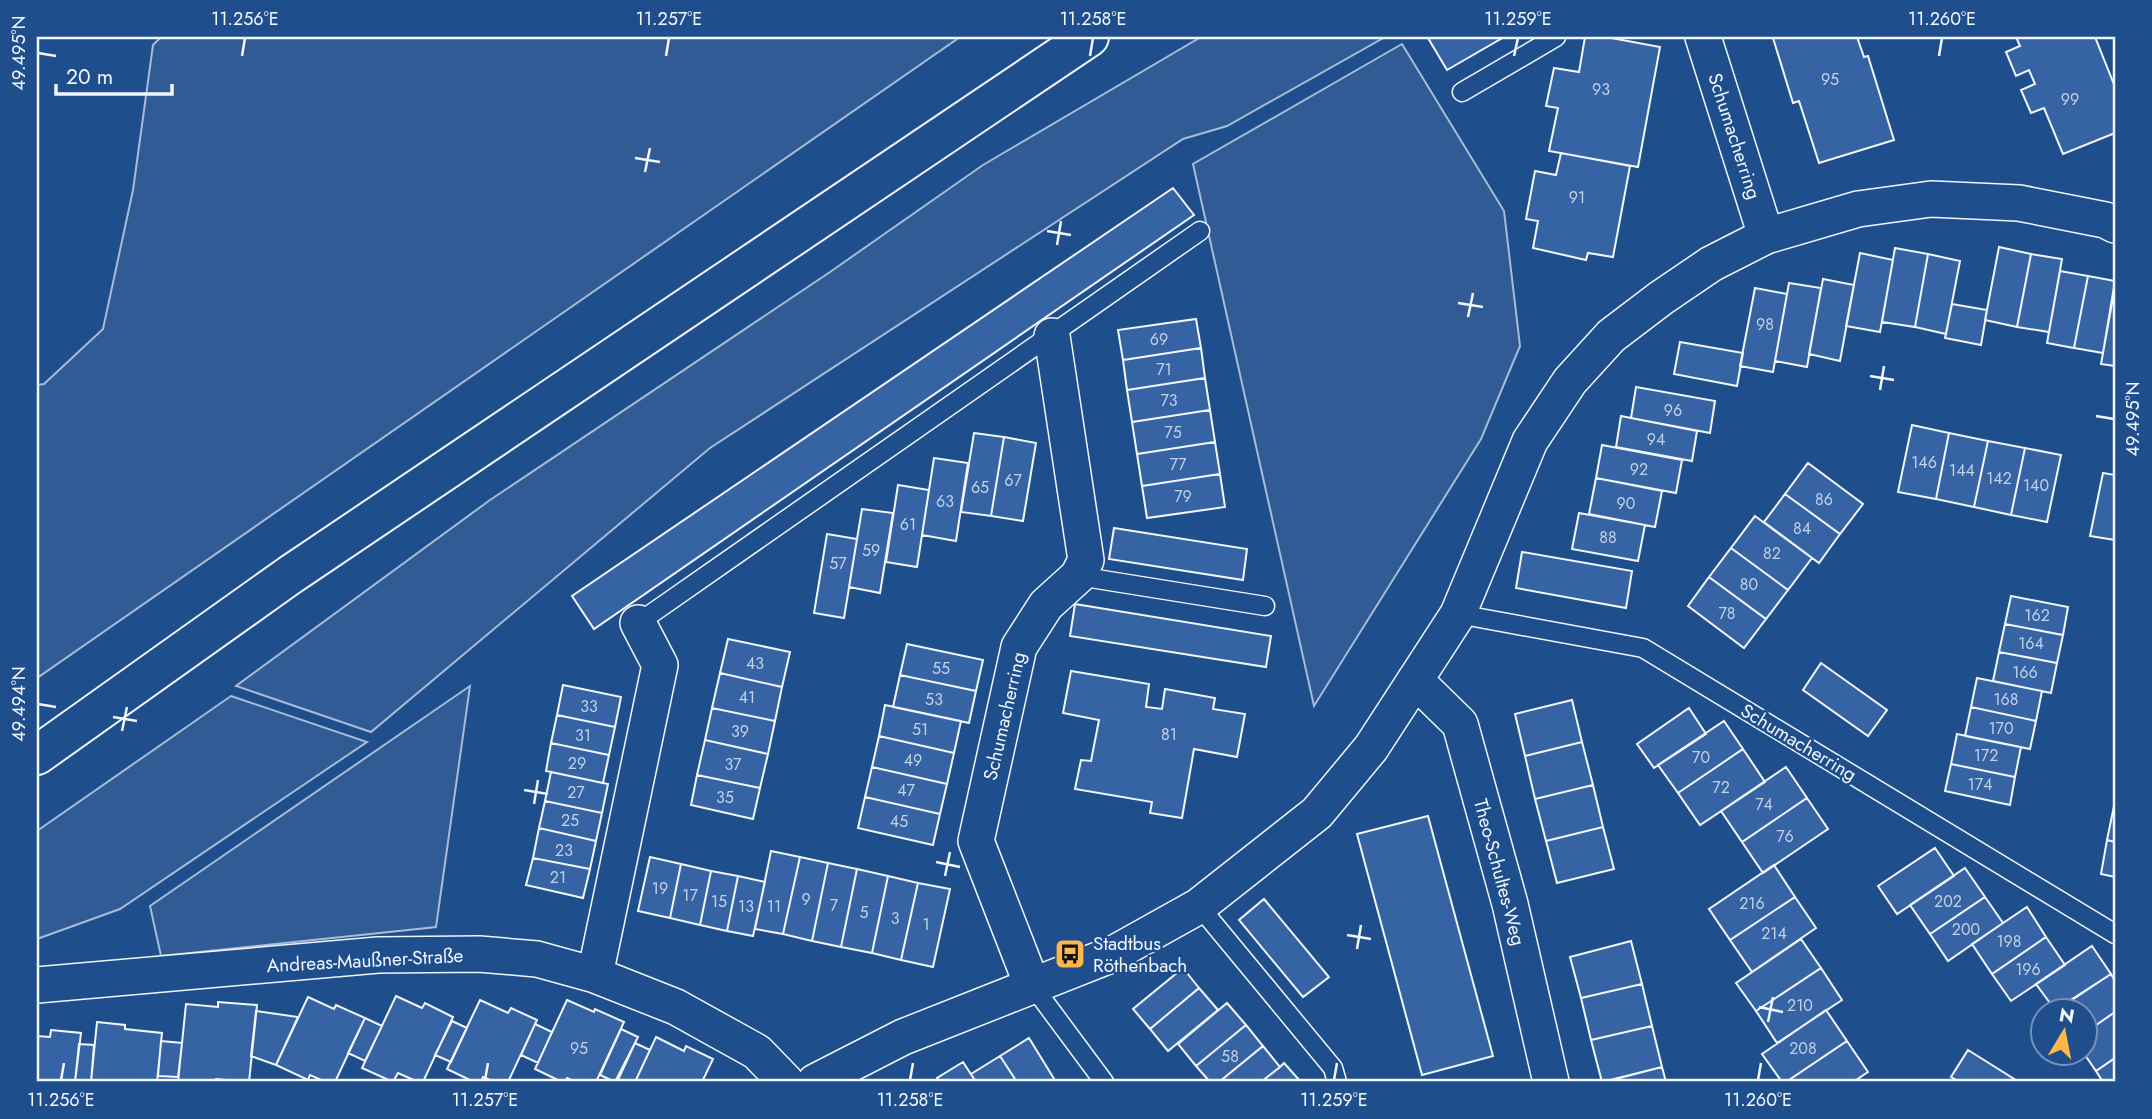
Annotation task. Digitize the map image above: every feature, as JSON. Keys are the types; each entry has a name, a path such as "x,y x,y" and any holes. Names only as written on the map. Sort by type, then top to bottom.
{"main road":[{"path":"37,755 290,575 1089,37"}],"street":[{"name":"Schumacherring","path":"1703,37 1766,236"},
{"path":"815,1082 903,1037 1113,954 1199,906 1317,813 1371,748 1458,614 1531,442 1570,381 1611,337 1711,264 1766,236 1858,209 1931,199 2019,203 2105,220 2115,225"},
{"path":"1052,336 1086,560 1078,576"},
{"name":"Schumacherring","path":"1032,985 976,841 1019,647 1046,605 1078,576"},
{"path":"595,975 660,664 638,623"},
{"name":"Theo-Schultes-Weg","path":"1415,680 1460,724 1510,904 1551,1082"},
{"name":"Andreas-Maußner-Straße","path":"37,985 390,955 490,955 537,959 595,975 676,1007 757,1052 786,1082"}],"lane":[{"path":"1462,92 1556,37"},
{"path":"638,623 1200,231"},
{"path":"1078,576 1265,606"},
{"name":"Schumacherring","path":"1458,614 1643,648 2115,934"},
{"path":"1199,906 1333,1068 1337,1082"},
{"name":"Schumacherring","path":"1032,985 1104,1082"}],"shaded area":[{"path":"161,37 960,37 37,678 37,385 44,384 103,329 133,190 153,45"},
{"path":"1201,37 1385,37 1227,126 1183,139 710,448 371,732 236,686 490,500 830,272 983,165"},
{"path":"1402,44 1504,211 1520,346 1481,439 1314,706 1193,164"},
{"path":"470,686 436,927 161,956 150,906"},
{"path":"231,696 367,742 120,909 37,939 37,831"}],"building":[{"path":"1504,37 1447,70 1428,38"},
{"path":"1585,37 1606,37 1660,47 1638,167 1549,151 1558,108 1546,106 1554,68 1579,72"},
{"path":"1857,37 1864,57 1868,56 1894,140 1819,163 1799,101 1793,103 1773,38"},
{"path":"2016,37 2095,37 2115,87 2115,133 2063,154 2044,108 2031,113 2021,90 2035,84 2029,70 2016,76 2006,52 2020,46"},
{"path":"1561,153 1630,166 1613,257 1588,253 1586,260 1533,248 1538,221 1526,219 1535,171 1556,175"},
{"path":"1173,188 1194,215 594,629 572,596"},
{"path":"1999,247 2031,254 2017,327 1985,320"},
{"path":"1895,248 1928,254 1915,327 1882,322"},
{"path":"1860,253 1893,260 1880,332 1846,326"},
{"path":"1928,254 1960,261 1946,334 1915,327"},
{"path":"2031,254 2062,259 2049,332 2017,327"},
{"path":"2060,271 2088,276 2074,348 2047,343"},
{"path":"2088,276 2115,281 2103,353 2074,348"},
{"path":"1823,279 1854,285 1840,361 1809,354"},
{"path":"1789,283 1821,288 1807,367 1775,361"},
{"path":"1755,288 1787,294 1773,372 1740,366"},
{"path":"2115,292 2115,366 2101,364"},
{"path":"1952,304 1987,310 1981,345 1945,338"},
{"path":"1196,319 1201,348 1123,360 1118,330"},
{"path":"1680,342 1743,353 1737,386 1674,374"},
{"path":"1201,348 1205,378 1127,390 1123,360"},
{"path":"1205,378 1210,410 1132,422 1127,390"},
{"path":"1636,387 1715,401 1710,433 1631,418"},
{"path":"1210,410 1215,442 1137,454 1132,422"},
{"path":"1621,416 1697,431 1692,461 1616,447"},
{"path":"1912,425 1949,433 1936,499 1898,492"},
{"path":"974,433 1004,437 991,516 961,512"},
{"path":"1949,433 1988,441 1974,507 1936,499"},
{"path":"1004,437 1036,443 1023,521 991,516"},
{"path":"1988,441 2025,448 2011,515 1974,507"},
{"path":"1215,442 1220,474 1142,486 1137,454"},
{"path":"1602,445 1682,460 1676,493 1596,478"},
{"path":"2025,448 2061,455 2047,522 2011,515"},
{"path":"934,458 968,463 956,541 922,535"},
{"path":"1808,463 1863,504 1840,534 1785,494"},
{"path":"2103,473 2115,475 2115,540 2090,536"},
{"path":"1220,474 1225,507 1147,518 1142,486"},
{"path":"1596,478 1662,491 1655,527 1589,514"},
{"path":"898,485 929,490 917,567 886,562"},
{"path":"1785,494 1840,534 1819,563 1764,522"},
{"path":"862,509 893,513 880,593 849,587"},
{"path":"1579,513 1645,525 1638,561 1572,549"},
{"path":"1755,516 1812,558 1788,590 1731,548"},
{"path":"1114,528 1247,549 1243,580 1109,559"},
{"path":"827,534 857,539 844,618 814,613"},
{"path":"1731,548 1788,590 1766,619 1709,577"},
{"path":"1522,552 1632,571 1626,608 1516,588"},
{"path":"1709,577 1766,619 1744,648 1688,606"},
{"path":"2011,596 2068,607 2063,635 2005,624"},
{"path":"1075,604 1271,636 1266,667 1070,636"},
{"path":"2005,624 2063,635 2057,663 1999,652"},
{"path":"728,639 790,652 782,687 720,673"},
{"path":"907,644 983,660 976,691 900,675"},
{"path":"1999,652 2057,663 2051,693 1993,681"},
{"path":"1821,663 1887,710 1868,736 1803,690"},
{"path":"1071,671 1149,684 1146,707 1162,709 1165,689 1215,698 1213,709 1245,714 1237,757 1194,749 1182,818 1150,813 1152,802 1075,789 1081,760 1091,761 1099,720 1063,713"},
{"path":"720,673 782,687 775,721 712,708"},
{"path":"900,675 976,691 969,723 893,707"},
{"path":"1977,678 2042,691 2036,721 1971,707"},
{"path":"563,685 621,697 615,727 557,715"},
{"path":"1572,700 1582,742 1525,756 1515,714"},
{"path":"885,705 961,721 954,753 879,736"},
{"path":"1971,707 2036,721 2030,749 1965,736"},
{"path":"712,708 775,721 768,754 705,740"},
{"path":"1689,708 1706,734 1654,768 1637,744"},
{"path":"557,715 615,727 609,755 551,743"},
{"path":"1724,721 1743,749 1678,793 1658,765"},
{"path":"1957,734 2021,747 2015,777 1951,764"},
{"path":"879,736 954,753 947,784 872,767"},
{"path":"705,740 768,754 760,788 697,775"},
{"path":"1582,742 1593,785 1535,799 1525,756"},
{"path":"551,743 609,755 603,783 546,771"},
{"path":"1743,749 1765,782 1700,825 1678,793"},
{"path":"1951,764 2015,777 2010,805 1945,791"},
{"path":"872,767 947,784 940,814 865,797"},
{"path":"1786,767 1807,798 1742,842 1721,811"},
{"path":"551,772 608,784 602,813 545,801"},
{"path":"697,775 760,788 753,819 691,805"},
{"path":"1593,785 1603,827 1546,841 1535,799"},
{"path":"865,797 940,814 933,845 858,828"},
{"path":"1807,798 1828,829 1763,873 1742,842"},
{"path":"545,801 602,813 596,841 539,828"},
{"path":"2115,807 2115,842 2107,840"},
{"path":"1428,816 1493,1056 1422,1075 1357,834"},
{"path":"1603,827 1614,869 1557,883 1546,841"},
{"path":"539,828 596,841 590,869 533,858"},
{"path":"2107,840 2115,842 2115,877 2101,874"},
{"path":"1935,848 1954,876 1897,914 1878,886"},
{"path":"771,851 800,857 783,934 755,929"},
{"path":"650,857 681,864 670,918 638,911"},
{"path":"800,857 828,863 812,941 783,934"},
{"path":"533,858 590,869 583,898 526,885"},
{"path":"828,863 857,869 841,947 812,941"},
{"path":"681,864 711,871 700,925 670,918"},
{"path":"1774,865 1795,897 1730,940 1709,909"},
{"path":"1965,868 1985,897 1930,934 1910,905"},
{"path":"857,869 888,876 872,953 841,947"},
{"path":"711,871 738,876 727,931 700,925"},
{"path":"738,876 765,882 753,936 727,931"},
{"path":"888,876 918,883 901,960 872,953"},
{"path":"918,883 950,889 933,967 901,960"},
{"path":"1795,897 1816,928 1752,972 1730,940"},
{"path":"1985,897 2003,923 1948,961 1930,934"},
{"path":"1264,899 1329,977 1303,997 1239,920"},
{"path":"2027,907 2046,937 1992,974 1972,944"},
{"path":"2046,937 2065,965 2011,1001 1992,974"},
{"path":"1801,939 1821,968 1756,1011 1736,983"},
{"path":"1631,941 1642,984 1581,998 1570,957"},
{"path":"2092,946 2111,974 2077,996 2045,996 2036,984"},
{"path":"1183,968 1199,988 1150,1029 1133,1009"},
{"path":"1821,968 1842,1000 1777,1043 1756,1011"},
{"path":"2111,974 2115,981 2115,1012 2100,1022 2100,996 2078,996"},
{"path":"1642,984 1652,1026 1591,1040 1581,998"},
{"path":"1199,988 1218,1010 1168,1051 1150,1029"},
{"path":"396,996 422,1008 425,1003 453,1017 423,1082 398,1073 393,1082 362,1068"},
{"path":"308,997 334,1009 336,1005 365,1018 335,1082 326,1082 310,1075 308,1080 276,1065"},
{"path":"480,1000 508,1013 511,1008 537,1020 508,1082 495,1082 483,1077 481,1082 474,1082 447,1069"},
{"path":"567,1000 624,1022 596,1082 576,1082 567,1078 562,1082 535,1069"},
{"path":"218,1002 257,1005 249,1082 216,1079 216,1082 178,1082 186,1004 218,1007"},
{"path":"1227,1003 1246,1025 1196,1066 1178,1044"},
{"path":"1826,1010 1847,1041 1786,1082 1782,1082 1762,1054"},
{"path":"256,1011 298,1017 276,1065 251,1056"},
{"path":"2115,1012 2115,1058 2096,1071 2093,1066 2100,1066 2100,1022"},
{"path":"365,1018 382,1026 365,1061 348,1053"},
{"path":"452,1021 467,1028 451,1062 435,1055"},
{"path":"97,1022 125,1025 125,1029 162,1033 157,1082 91,1082"},
{"path":"535,1024 552,1032 538,1063 521,1055"},
{"path":"1246,1025 1263,1046 1219,1082 1210,1082 1196,1066"},
{"path":"1652,1026 1662,1067 1602,1082 1591,1040"},
{"path":"621,1029 638,1037 615,1082 600,1075"},
{"path":"51,1030 81,1033 75,1082 37,1082 37,1036 50,1037"},
{"path":"656,1037 684,1051 686,1046 713,1059 702,1082 635,1082"},
{"path":"1029,1038 1056,1082 1017,1082 1000,1056"},
{"path":"161,1041 182,1043 178,1077 158,1076"},
{"path":"1847,1041 1868,1072 1853,1082 1786,1082"},
{"path":"635,1043 650,1050 635,1082 617,1082"},
{"path":"79,1044 94,1045 91,1082 75,1082"},
{"path":"1263,1046 1280,1067 1261,1082 1219,1082"},
{"path":"1968,1050 2019,1082 1960,1082 1951,1077"},
{"path":"1000,1056 1017,1082 976,1082 971,1074"},
{"path":"2115,1058 2115,1082 2103,1082 2096,1071"},
{"path":"963,1062 976,1082 940,1082 937,1078"},
{"path":"1284,1063 1301,1082 1261,1082 1280,1067"},
{"path":"1662,1067 1666,1082 1604,1082"}],"place":[{"name":"Stadtbus Röthenbach","path":"1070,954"}]}
